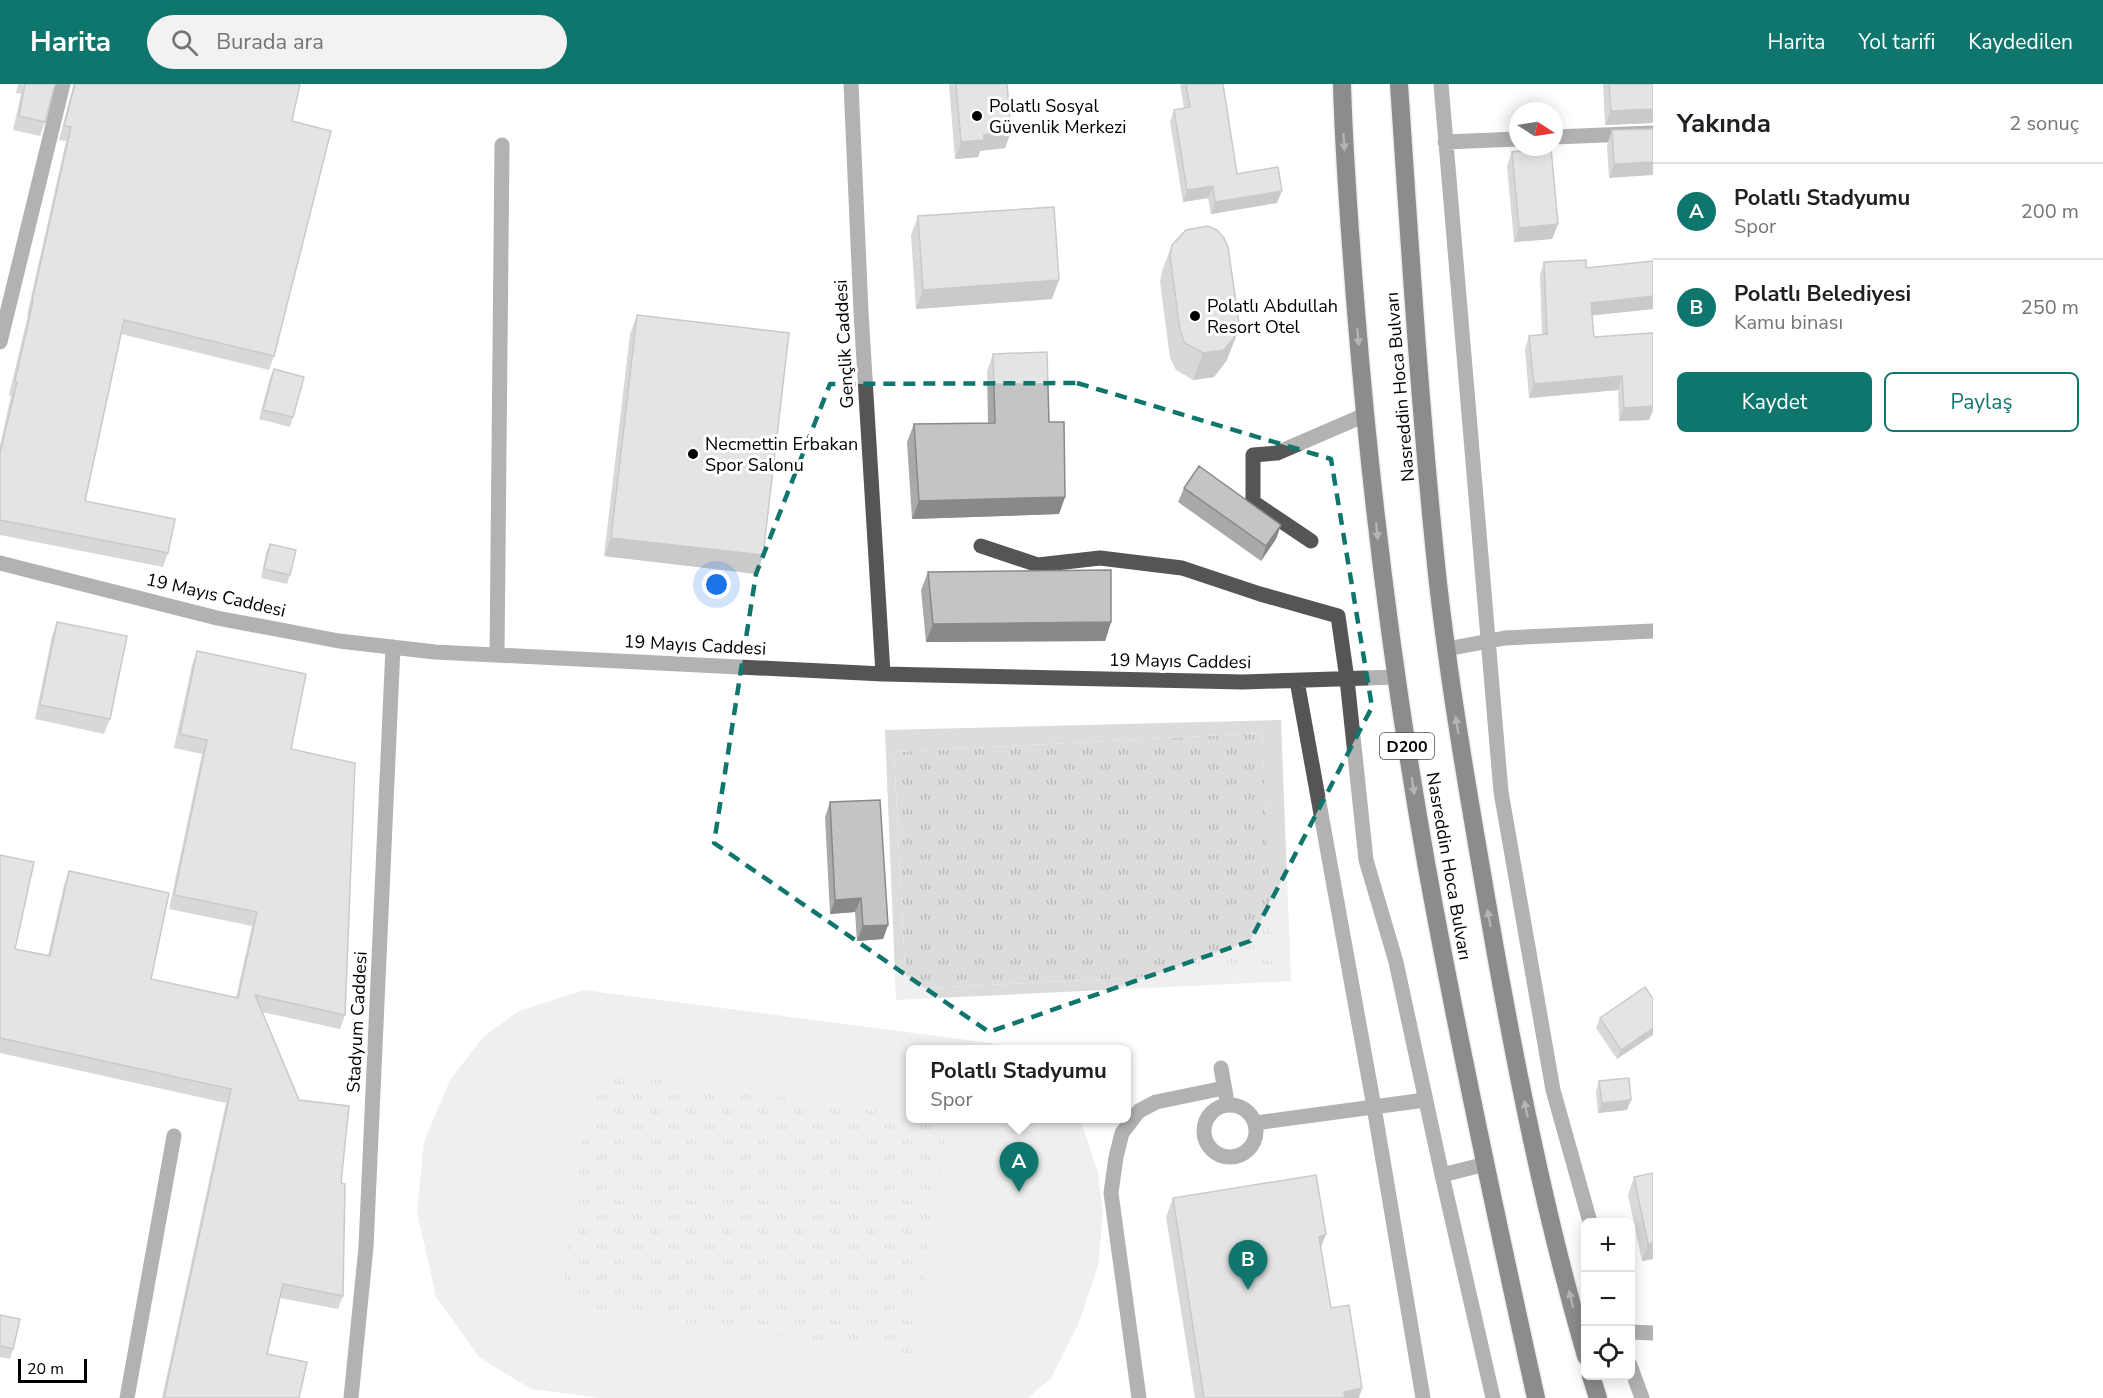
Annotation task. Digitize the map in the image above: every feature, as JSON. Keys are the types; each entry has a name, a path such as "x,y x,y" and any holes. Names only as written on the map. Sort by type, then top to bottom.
{"highway":[{"name":"Nasreddin Hoca Bulvarı","path":"1342,84 1351,247 1365,415 1383,584 1427,868 1486,1164 1536,1398"},
{"name":"Nasreddin Hoca Bulvarı","path":"1400,84 1419,380 1437,577 1460,741 1506,1008 1532,1142 1581,1336"},
{"path":"1592,1380 1598,1398"}],"street":[{"path":"0,342 63,84"},
{"name":"Gençlik Caddesi","path":"851,84 862,324 884,674"},
{"path":"1441,84 1501,792 1551,1078 1589,1218"},
{"path":"1563,137 1653,133"},
{"path":"1445,142 1509,139"},
{"path":"497,655 502,145"},
{"path":"1311,541 1253,502 1254,455 1278,453 1365,415"},
{"path":"981,546 1038,565 1100,558 1182,568 1260,594 1338,616 1366,860 1396,962 1493,1398"},
{"name":"19 Mayıs Caddesi","path":"0,563 217,618 339,641 393,647 497,655 884,674 1219,681 1397,677"},
{"path":"1447,649 1505,638 1653,631"},
{"name":"Stadyum Caddesi","path":"351,1398 366,1247 393,647"},
{"path":"1297,681 1424,1398"},
{"path":"1221,1068 1227,1105"},
{"path":"1131,1121 1139,1111 1156,1102 1224,1088"},
{"path":"1255,1123 1425,1100"},
{"path":"1227,1105 1245,1109 1255,1123 1256,1132 1251,1148 1228,1158 1213,1151 1204,1137 1206,1119 1212,1112 1227,1105"},
{"path":"1130,1123 1122,1133 1111,1193 1139,1398"},
{"path":"127,1398 174,1136"},
{"path":"1442,1175 1486,1164"},
{"path":"1635,1332 1653,1333"},
{"path":"1635,1380 1641,1398"}],"highlighted area":[{"path":"1077,383 1331,459 1372,707 1250,941 989,1032 714,843 756,574 830,384"}],"green space":[{"path":"1281,720 1291,981 896,1000 885,730","holes":["1262,733 1273,971 906,989 894,752"]},
{"path":"1262,733 1274,971 906,989 894,752"},
{"path":"584,990 995,1045 906,1045 906,1114 593,1070 560,1305 914,1355 947,1123 1080,1123 1098,1173 1103,1214 1098,1266 1078,1325 1051,1378 1028,1398 600,1398 531,1389 480,1358 436,1297 417,1211 424,1142 450,1080 483,1037 519,1011"},
{"path":"593,1070 906,1114 906,1123 948,1123 914,1355 560,1305"}],"building":[{"path":"25,84 55,84 45,122 19,116"},
{"path":"75,84 300,84 292,121 331,131 274,356 124,320 85,501 175,519 168,553 0,520 0,453 71,127 64,126"},
{"name":"Polatlı Sosyal Güvenlik Merkezi","path":"956,84 1007,84 1011,132 984,135 984,140 961,142"},
{"path":"1186,84 1223,84 1237,174 1278,167 1282,191 1215,202 1213,186 1187,190 1174,110 1190,107"},
{"path":"1609,84 1653,84 1653,109 1611,111"},
{"path":"1653,129 1653,162 1614,164 1612,130"},
{"path":"1512,156 1552,156 1558,224 1519,228"},
{"path":"1054,207 1059,280 923,290 918,216"},
{"name":"Polatlı Abdullah Resort Otel","path":"1208,226 1217,230 1228,247 1239,323 1237,334 1224,350 1203,353 1185,343 1180,331 1170,255 1172,245 1186,230"},
{"path":"1586,260 1586,268 1653,261 1653,296 1591,303 1594,337 1653,333 1653,406 1624,408 1622,376 1534,384 1529,336 1547,334 1544,262"},
{"name":"Necmettin Erbakan Spor Salonu","path":"637,315 789,333 763,555 611,538"},
{"path":"1047,352 1049,422 1064,422 1065,497 919,501 914,424 995,423 993,354"},
{"path":"274,369 304,377 293,417 263,410"},
{"path":"1199,466 1281,525 1266,546 1184,488"},
{"path":"270,544 296,550 290,575 264,569"},
{"path":"1111,570 1111,622 933,624 928,572"},
{"path":"57,622 127,636 110,719 40,705"},
{"path":"197,651 306,674 291,749 355,763 345,1015 255,995 299,1100 349,1106 341,1183 345,1184 343,1296 283,1284 267,1354 307,1362 299,1398 164,1398 231,1089 0,1038 0,855 34,862 15,949 50,956 69,871 169,893 151,979 238,998 257,912 174,895 207,740 180,734"},
{"path":"880,800 888,925 863,926 861,898 835,900 830,802"},
{"path":"1645,987 1653,999 1653,1028 1621,1050 1600,1018"},
{"path":"1629,1078 1631,1100 1602,1103 1599,1081"},
{"path":"1653,1173 1653,1243 1648,1244 1634,1177"},
{"path":"1316,1175 1326,1234 1319,1237 1331,1308 1349,1305 1362,1388 1344,1392 1345,1398 1204,1398 1173,1198"},
{"path":"0,1315 20,1319 13,1349 0,1346"}],"place":[{"name":"Polatlı Sosyal Güvenlik Merkezi","path":"977,116"},
{"name":"Polatlı Abdullah Resort Otel","path":"1195,316"},
{"name":"Necmettin Erbakan Spor Salonu","path":"693,454"},
{"name":"Polatlı Stadyumu","path":"1019,1192"},
{"name":"Polatlı Belediyesi","path":"1248,1290"}]}
